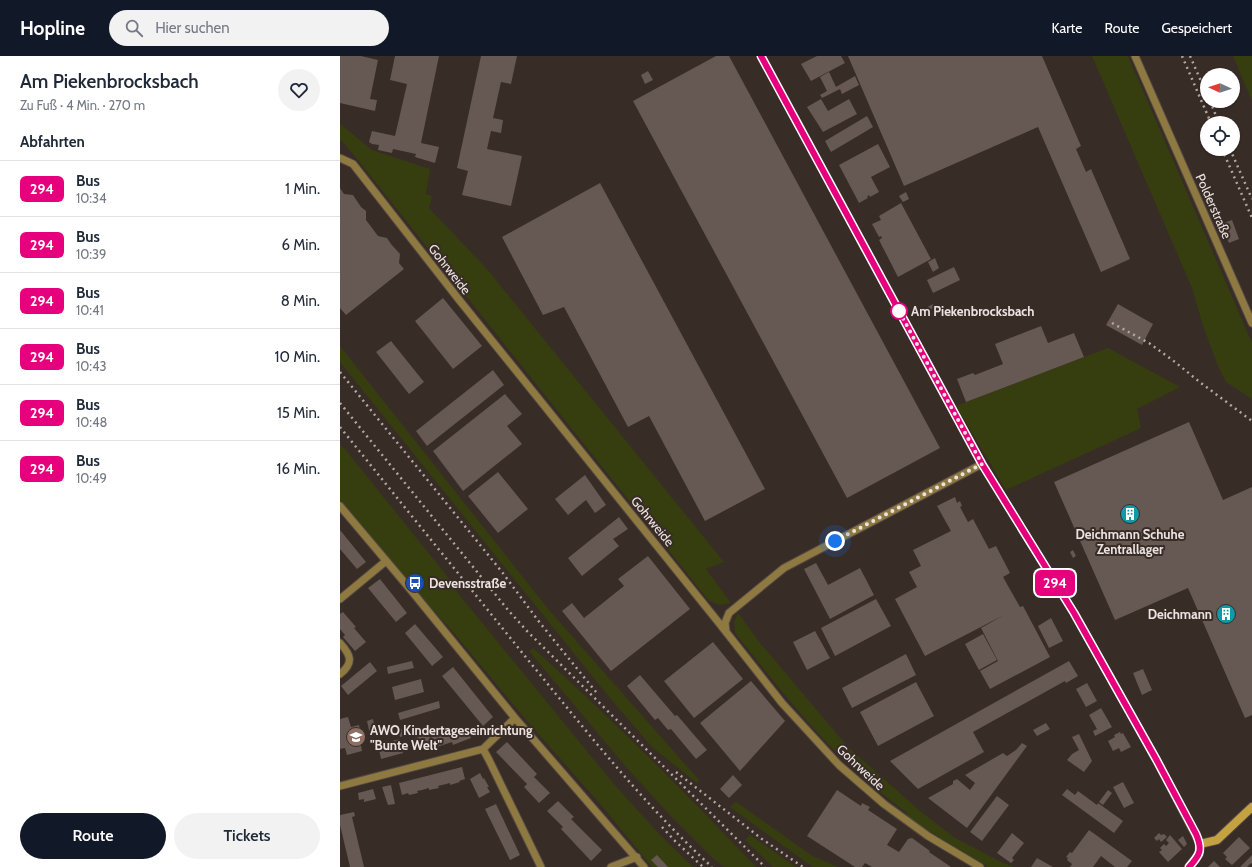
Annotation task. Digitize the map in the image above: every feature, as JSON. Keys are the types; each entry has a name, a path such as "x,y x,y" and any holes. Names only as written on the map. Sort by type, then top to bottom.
{"street":[{"path":"761,56 982,464 1074,613 1156,759 1200,844 1199,854 1189,867"},
{"name":"Polderstraße","path":"1135,56 1252,323"},
{"name":"Gohrweide","path":"340,158 353,164 460,301 782,704 839,765 884,804 938,842 980,867"},
{"path":"726,632 725,623 728,613 784,568 982,464"},
{"path":"340,506 515,718 644,867"},
{"path":"340,599 386,561"},
{"path":"340,643 349,656 350,664 340,674"},
{"path":"340,786 483,749 515,718"},
{"path":"483,749 541,867"},
{"path":"1200,844 1217,840 1252,808"},
{"path":"612,867 637,858"}],"green space":[{"path":"1092,56 1128,56 1252,343 1252,399 1226,382 1218,366 1203,326 1192,288"},
{"path":"1233,56 1252,56 1252,101 1240,73 1240,68 1238,68"},
{"path":"340,124 372,150 430,169 426,194 432,196 429,208 487,269 724,562 706,569 731,603 720,605 709,601 345,144 340,140"},
{"path":"340,346 549,610 699,780 697,783 652,747 609,697 340,362"},
{"path":"1108,348 1180,387 1137,409 1141,428 1006,490 956,406"},
{"path":"340,445 345,449 455,586 457,592 613,783 662,837 693,867 652,867 453,632 387,559 340,503"},
{"path":"738,613 760,643 848,747 920,811 955,838 1003,863 1014,867 988,867 935,835 909,818 907,813 874,787 850,765 827,743 773,681 735,633 734,622"},
{"path":"533,648 646,755 702,810 756,867 724,867 715,860 668,813 626,767 529,651"},
{"path":"736,802 811,855 838,867 813,867 730,807"},
{"path":"750,835 796,867 773,867 745,840"}],"building":[{"path":"340,56 361,56 378,60 370,99 377,100 375,111 340,103"},
{"path":"395,56 439,56 421,143 439,147 435,163 415,157 416,154 393,149 392,153 378,150 379,145 369,142 372,131 395,136 407,84 390,80"},
{"path":"481,56 517,56 511,84 501,82 493,118 503,120 501,133 491,131 487,149 522,156 511,206 462,195 468,171 457,168"},
{"path":"716,56 729,56 940,448 847,498 633,101"},
{"path":"817,56 841,56 845,63 811,81 801,64"},
{"path":"848,56 1042,56 1081,146 1076,149 1086,172 1091,169 1130,259 1101,272 1038,127 904,186"},
{"path":"648,71 653,80 645,84 641,75"},
{"path":"829,72 836,87 855,76 859,85 842,94 840,89 822,98 820,95 827,91 820,77"},
{"path":"821,99 828,111 849,99 857,114 823,132 807,107"},
{"path":"867,116 873,127 831,152 825,141"},
{"path":"878,144 890,167 871,177 879,192 870,197 869,195 867,197 868,198 859,203 839,165"},
{"path":"600,183 765,489 705,521 649,416 628,427 564,307 543,315 502,237"},
{"path":"340,188 344,194 353,195 361,207 366,211 366,220 378,236 387,238 400,254 399,263 404,269 346,315 340,308"},
{"path":"906,192 909,199 903,202 899,196"},
{"path":"901,203 931,259 898,277 879,240 882,238 881,236 879,237 872,224 881,220 879,216"},
{"path":"1232,220 1239,239 1229,243 1221,224"},
{"path":"935,258 939,268 933,272 928,262"},
{"path":"954,267 960,280 933,293 927,280"},
{"path":"443,298 482,346 453,369 415,321"},
{"path":"933,304 935,307 924,313 922,310"},
{"path":"1118,304 1153,324 1142,345 1106,325"},
{"path":"1041,326 1048,343 1074,333 1084,357 966,402 957,379 973,373 975,375 1003,364 995,344"},
{"path":"391,341 424,382 409,394 376,352"},
{"path":"493,370 504,385 427,446 416,431"},
{"path":"505,394 522,414 507,426 522,444 463,491 433,451"},
{"name":"Deichmann Schuhe Zentrallager","path":"1189,422 1223,500 1252,487 1252,715 1245,718 1188,588 1115,620 1054,482"},
{"path":"498,472 528,509 498,533 468,496"},
{"path":"585,475 606,505 595,513 586,500 568,515 555,499"},
{"path":"955,497 957,503 960,501 962,506 960,507 968,522 973,519 989,549 996,546 1010,573 1003,577 1020,607 1023,606 1050,657 990,689 980,671 998,661 981,628 1004,615 925,656 895,599 917,587 909,572 921,566 913,550 951,531 937,506"},
{"path":"619,517 628,529 613,539 619,546 582,576 568,558"},
{"path":"340,530 366,562 357,569 340,549"},
{"path":"1073,550 1076,556 1073,558 1070,552"},
{"path":"648,556 690,609 611,671 562,611 572,603 584,618 624,586 618,579"},
{"path":"816,563 828,585 860,568 874,595 830,619 804,569"},
{"path":"380,579 407,613 396,622 368,588"},
{"path":"876,599 891,626 835,656 821,628"},
{"path":"343,612 366,642 355,651 343,637 345,635 340,629 340,614"},
{"path":"1051,618 1063,641 1049,648 1038,626"},
{"path":"415,624 443,657 432,666 405,633"},
{"path":"815,631 830,658 807,670 793,642"},
{"path":"983,634 997,660 979,670 965,644"},
{"path":"713,642 743,679 694,718 664,681"},
{"path":"906,654 916,675 852,708 842,688"},
{"path":"412,661 414,668 388,674 387,667"},
{"path":"1069,661 1078,676 1066,683 1065,681 973,732 984,752 918,789 890,761"},
{"path":"370,662 377,671 348,695 341,686"},
{"path":"453,667 493,717 483,726 442,676"},
{"path":"1143,669 1152,690 1142,695 1133,673"},
{"path":"640,675 675,716 677,715 707,750 696,759 671,729 668,730 658,718 655,720 627,686"},
{"path":"421,679 424,692 395,700 392,687"},
{"path":"751,681 785,721 740,771 700,723"},
{"path":"916,682 934,716 878,746 860,712"},
{"path":"1087,683 1097,701 1086,707 1076,689"},
{"path":"439,701 440,708 400,720 398,713"},
{"path":"1101,708 1112,727 1095,736 1093,731 1097,729 1089,715"},
{"path":"348,717 351,727 359,725 362,739 360,740 362,751 347,755 345,748 340,749 340,719"},
{"path":"373,719 376,733 370,735 367,721"},
{"path":"1046,723 1050,729 1037,736 1033,730"},
{"path":"477,726 479,732 472,735 470,728"},
{"path":"467,728 471,738 453,745 452,742 434,748 433,745 414,752 410,741 423,735 429,734 430,738 448,731 449,735"},
{"path":"402,729 404,736 400,737 398,730"},
{"path":"1120,732 1121,734 1123,733 1131,747 1121,752 1119,748 1113,751 1108,741"},
{"path":"1079,734 1092,761 1084,772 1067,760 1072,754 1079,750 1072,737"},
{"path":"399,739 403,753 381,759 378,745"},
{"path":"507,742 537,774 534,777 550,793 539,803 524,787 527,784 496,752"},
{"path":"1022,743 1027,746 967,828 928,798 953,784 953,781 957,779 970,790 975,783 965,775 1003,753 1007,756 1016,750"},
{"path":"462,767 465,779 459,781 460,782 438,786 439,788 429,790 429,788 417,791 418,793 409,795 408,793 402,795 399,783"},
{"path":"480,773 489,787 487,787 490,792 479,798 470,779"},
{"path":"733,775 742,785 729,798 720,789"},
{"path":"1123,782 1134,803 1124,808 1113,787"},
{"path":"391,785 395,804 388,805 382,787"},
{"path":"373,789 376,799 364,802 364,799 359,800 358,793"},
{"path":"1067,789 1075,795 1078,791 1123,821 1114,833 1062,795"},
{"path":"837,790 861,806 862,803 870,807 868,810 897,829 887,845 899,852 908,839 912,838 951,867 872,867 865,863 862,867 855,867 807,836"},
{"path":"1108,790 1112,793 1103,805 1099,802"},
{"path":"997,796 1009,805 982,841 970,832"},
{"path":"558,801 574,817 571,819 602,850 591,861 561,829 563,827 547,811"},
{"path":"496,804 520,855 510,860 485,809"},
{"path":"354,812 355,816 352,817 364,867 350,867 340,825 340,815"},
{"path":"1089,830 1132,861 1127,867 1115,867 1101,856 1093,867 1070,867 1072,864 1066,857 1070,852 1072,853"},
{"path":"1012,833 1024,843 1012,858 1014,860 1011,863 997,853"},
{"path":"1159,833 1161,835 1164,834 1167,837 1161,842 1159,839 1157,841 1154,838"},
{"path":"1170,835 1182,849 1168,862 1159,852 1162,850 1160,848 1164,844 1166,846 1169,843 1166,840"},
{"path":"1183,836 1187,844 1184,847 1178,840"},
{"path":"1239,837 1250,848 1232,865 1225,859 1227,857 1223,853"},
{"path":"657,855 668,867 658,867 651,860"},
{"path":"1252,855 1252,864 1251,863 1247,867 1240,867"},
{"path":"1037,858 1053,867 1031,867"},
{"path":"1214,861 1220,867 1208,867"}],"railway":[{"path":"1182,56 1208,116"},
{"path":"1190,56 1200,79"},
{"path":"1213,108 1216,116"},
{"path":"1225,156 1252,218"},
{"path":"1233,156 1252,199"},
{"path":"1112,323 1149,343 1252,421"},
{"path":"340,372 502,572 540,623 596,692"},
{"path":"340,403 508,610 527,631 765,867"},
{"path":"340,427 591,737 686,843 712,867"},
{"path":"676,772 762,839 803,867"},
{"path":"662,827 703,867"}],"bus line":[{"name":"294","path":"761,56 982,464 1074,613 1156,759 1196,834 1200,844 1199,854 1189,867"}],"place":[{"name":"Am Piekenbrocksbach","path":"899,311"},
{"name":"Deichmann Schuhe Zentrallager","path":"1130,514"},
{"name":"Devensstraße","path":"415,583"},
{"name":"Deichmann","path":"1226,614"},
{"name":"AWO Kindertageseinrichtung \"Bunte Welt\"","path":"356,737"}],"route":[{"path":"835,541 982,464 899,311"}]}
